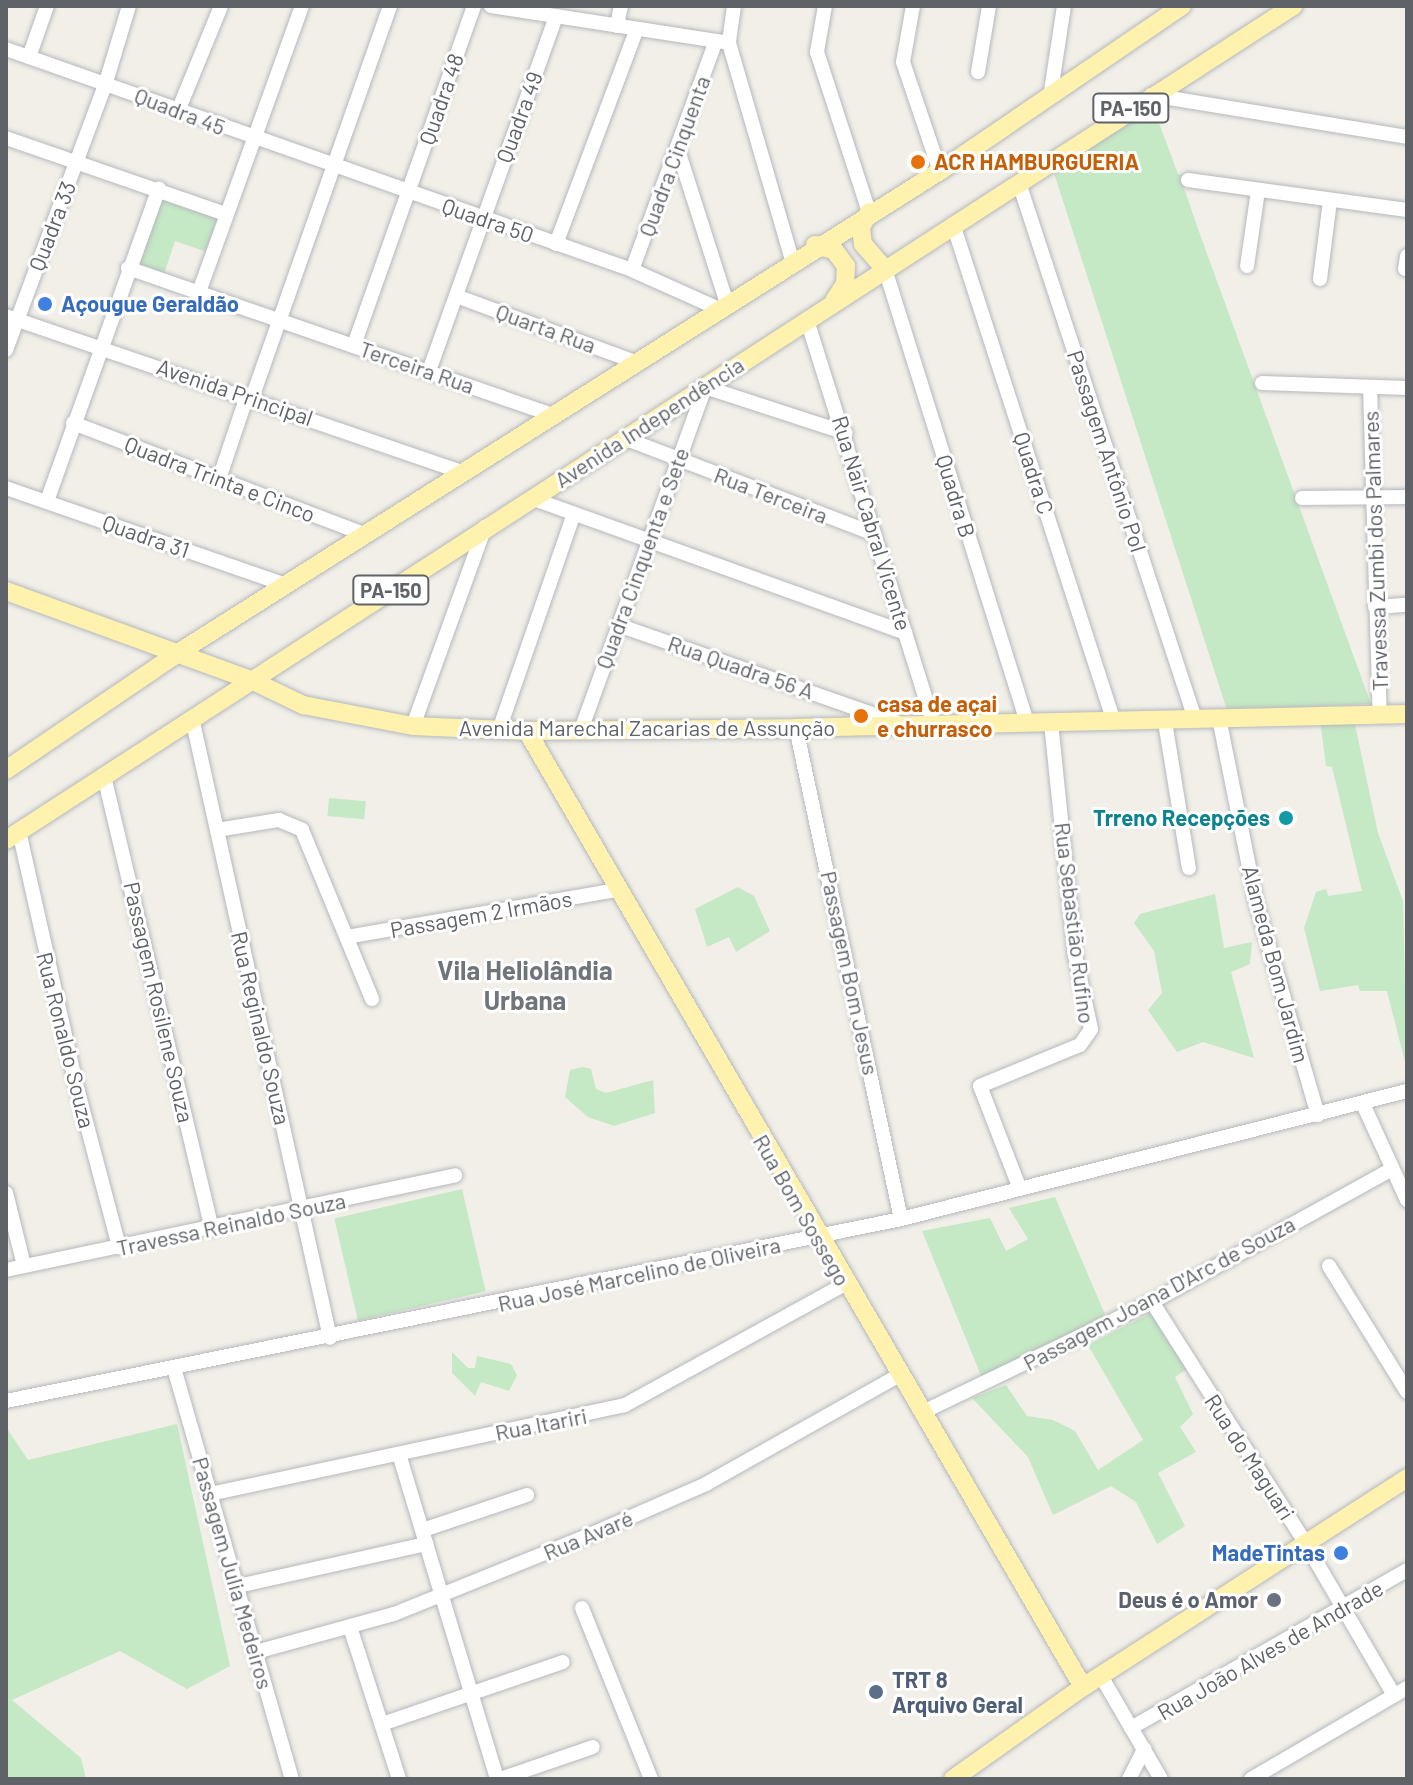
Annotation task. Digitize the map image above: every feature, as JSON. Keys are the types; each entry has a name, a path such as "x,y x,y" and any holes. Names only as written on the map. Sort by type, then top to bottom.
{"main road":[{"name":"PA-150","path":"6,770 178,653 367,535 815,245 940,171 1051,91 1182,6"},
{"name":"Avenida Independência","path":"12,836 1150,95 1293,6"},
{"path":"869,212 861,228 863,244 885,269"},
{"path":"815,245 834,250 846,266 845,284 833,303"},
{"name":"Avenida Marechal Zacarias de Assunção","path":"6,591 251,680 303,705 413,726 527,731 796,728 1165,722 1407,714"},
{"name":"Rua Bom Sossego","path":"527,731 817,1238 901,1374 1083,1687"},
{"path":"953,1779 1083,1687 1407,1478"}],"street":[{"path":"29,57 47,6"},
{"path":"6,138 77,160 106,82 129,6"},
{"path":"178,111 221,6"},
{"path":"199,292 302,6"},
{"path":"219,479 281,319 390,6"},
{"name":"Quadra 48","path":"354,345 474,6"},
{"path":"491,6 722,42"},
{"path":"617,26 621,6"},
{"path":"734,6 722,42 792,260"},
{"path":"825,6 817,52 869,212"},
{"path":"913,6 903,62 940,171"},
{"path":"978,72 989,6"},
{"path":"1051,91 1064,6"},
{"name":"Quadra 49","path":"429,371 556,16"},
{"path":"556,244 636,31"},
{"name":"Quadra Cinquenta","path":"632,270 677,147 722,42"},
{"name":"Quadra 45","path":"6,49 106,82 255,139"},
{"path":"1150,95 1407,137"},
{"name":"Quadra 50","path":"255,139 632,270 723,306"},
{"path":"677,147 723,306"},
{"name":"Quadra 33","path":"6,350 11,318 77,160 225,214"},
{"path":"1188,180 1407,210"},
{"name":"Passagem Antônio Pol","path":"1019,183 1195,719"},
{"path":"47,501 99,345 159,188"},
{"path":"1247,266 1258,191"},
{"path":"1320,279 1330,201"},
{"name":"Quadra C","path":"953,224 1114,722"},
{"name":"Terceira Rua","path":"128,268 552,415"},
{"name":"Quadra B","path":"885,269 1027,723"},
{"name":"Quarta Rua","path":"456,296 635,362"},
{"name":"Avenida Principal","path":"11,318 99,345 462,472"},
{"name":"Rua Nair Cabral Vicente","path":"807,320 846,433 934,726"},
{"path":"1262,383 1407,388"},
{"path":"705,387 846,433"},
{"name":"Quadra Cinquenta e Sete","path":"581,730 705,387"},
{"name":"Travessa Zumbi dos Palmares","path":"1370,387 1380,715"},
{"name":"Quadra Trinta e Cinco","path":"73,423 367,535"},
{"name":"Rua Terceira","path":"624,438 874,534"},
{"name":"Quadra 31","path":"6,488 286,585"},
{"path":"1302,498 1407,497"},
{"path":"531,498 647,544 905,633"},
{"path":"499,730 573,516"},
{"path":"413,726 485,527"},
{"path":"1375,607 1407,605"},
{"name":"Rua Quadra 56 A","path":"618,625 909,726"},
{"name":"Rua Reginaldo Souza","path":"192,718 330,1338"},
{"name":"Alameda Bom Jardim","path":"1219,718 1256,902 1318,1115"},
{"name":"Rua Sebastião Rufino","path":"1020,1189 980,1086 1080,1045 1091,1029 1075,955 1051,722"},
{"path":"1165,722 1189,868"},
{"name":"Passagem Bom Jesus","path":"796,728 901,1219"},
{"name":"Passagem Rosilene Souza","path":"104,776 212,1229"},
{"path":"217,830 279,820 296,824 310,845 372,999"},
{"name":"Rua Ronaldo Souza","path":"12,836 119,1247"},
{"name":"Passagem 2 Irmãos","path":"347,937 616,890"},
{"name":"Rua José Marcelino de Oliveira","path":"6,1401 817,1238 1407,1091"},
{"path":"1363,1104 1407,1200"},
{"name":"Passagem Joana D'Arc de Souza","path":"923,1412 1152,1302 1392,1169"},
{"name":"Travessa Reinaldo Souza","path":"6,1270 212,1229 455,1175"},
{"path":"6,1193 24,1266"},
{"path":"1329,1266 1407,1392"},
{"name":"Rua Itariri","path":"210,1494 625,1405 845,1284"},
{"name":"Rua do Maguari","path":"1152,1302 1400,1692"},
{"name":"Passagem Julia Medeiros","path":"174,1368 292,1779"},
{"name":"Rua Avaré","path":"256,1652 350,1627 443,1596 706,1484 901,1374"},
{"path":"399,1454 499,1779 593,1747"},
{"path":"238,1586 424,1537 527,1495"},
{"name":"Rua João Alves de Andrade","path":"1131,1728 1345,1609 1407,1570"},
{"path":"582,1608 651,1779"},
{"path":"350,1627 399,1779"},
{"path":"382,1724 563,1662"},
{"path":"1101,1676 1161,1779"},
{"path":"1251,1779 1400,1692"},
{"path":"1129,1779 1144,1749"}],"green space":[{"path":"1153,107 1178,174 1186,176 1183,185 1198,229 1371,704 1227,710 1053,170"},
{"path":"158,194 218,217 207,252 175,241 163,277 134,267"},
{"path":"1320,720 1354,720 1378,833 1403,901 1407,1070 1387,991 1360,991 1358,985 1320,991 1304,928 1316,892 1326,889 1328,896 1362,891 1332,767 1326,766"},
{"path":"329,798 366,801 364,819 327,816"},
{"path":"738,887 754,896 770,931 736,952 729,937 707,947 695,909"},
{"path":"1215,894 1224,948 1252,942 1250,964 1231,972 1254,1058 1203,1042 1177,1052 1148,1010 1162,993 1154,951 1134,923 1140,914"},
{"path":"591,1069 596,1089 606,1093 653,1080 655,1113 614,1126 588,1117 565,1097 570,1070"},
{"path":"462,1189 486,1291 358,1321 334,1218"},
{"path":"1055,1197 1106,1317 982,1378 922,1231 990,1218 1006,1251 1028,1239 1009,1208"},
{"path":"1153,1312 1187,1369 1175,1377 1193,1414 1180,1427 1196,1452 1158,1473 1185,1526 1157,1544 1136,1502 1111,1486 1053,1515 1028,1457 972,1398 1006,1385 1027,1416 1053,1420 1075,1431 1098,1470 1143,1440 1088,1345"},
{"path":"452,1352 468,1368 475,1368 477,1356 511,1364 517,1375 509,1391 481,1382 475,1396 452,1373"},
{"path":"177,1424 230,1666 187,1689 120,1651 12,1700 81,1758 86,1779 6,1779 6,1427 28,1460"}],"place":[{"name":"ACR HAMBURGUERIA","path":"918,162"},
{"name":"Açougue Geraldão","path":"45,304"},
{"name":"casa de açai e churrasco","path":"861,716"},
{"name":"Trreno Recepções","path":"1286,818"},
{"name":"MadeTintas","path":"1341,1553"},
{"name":"Deus é o Amor","path":"1274,1600"},
{"name":"TRT 8 Arquivo Geral","path":"876,1692"}],"district":[{"name":"Vila Heliolândia Urbana","path":"525,985"}]}
